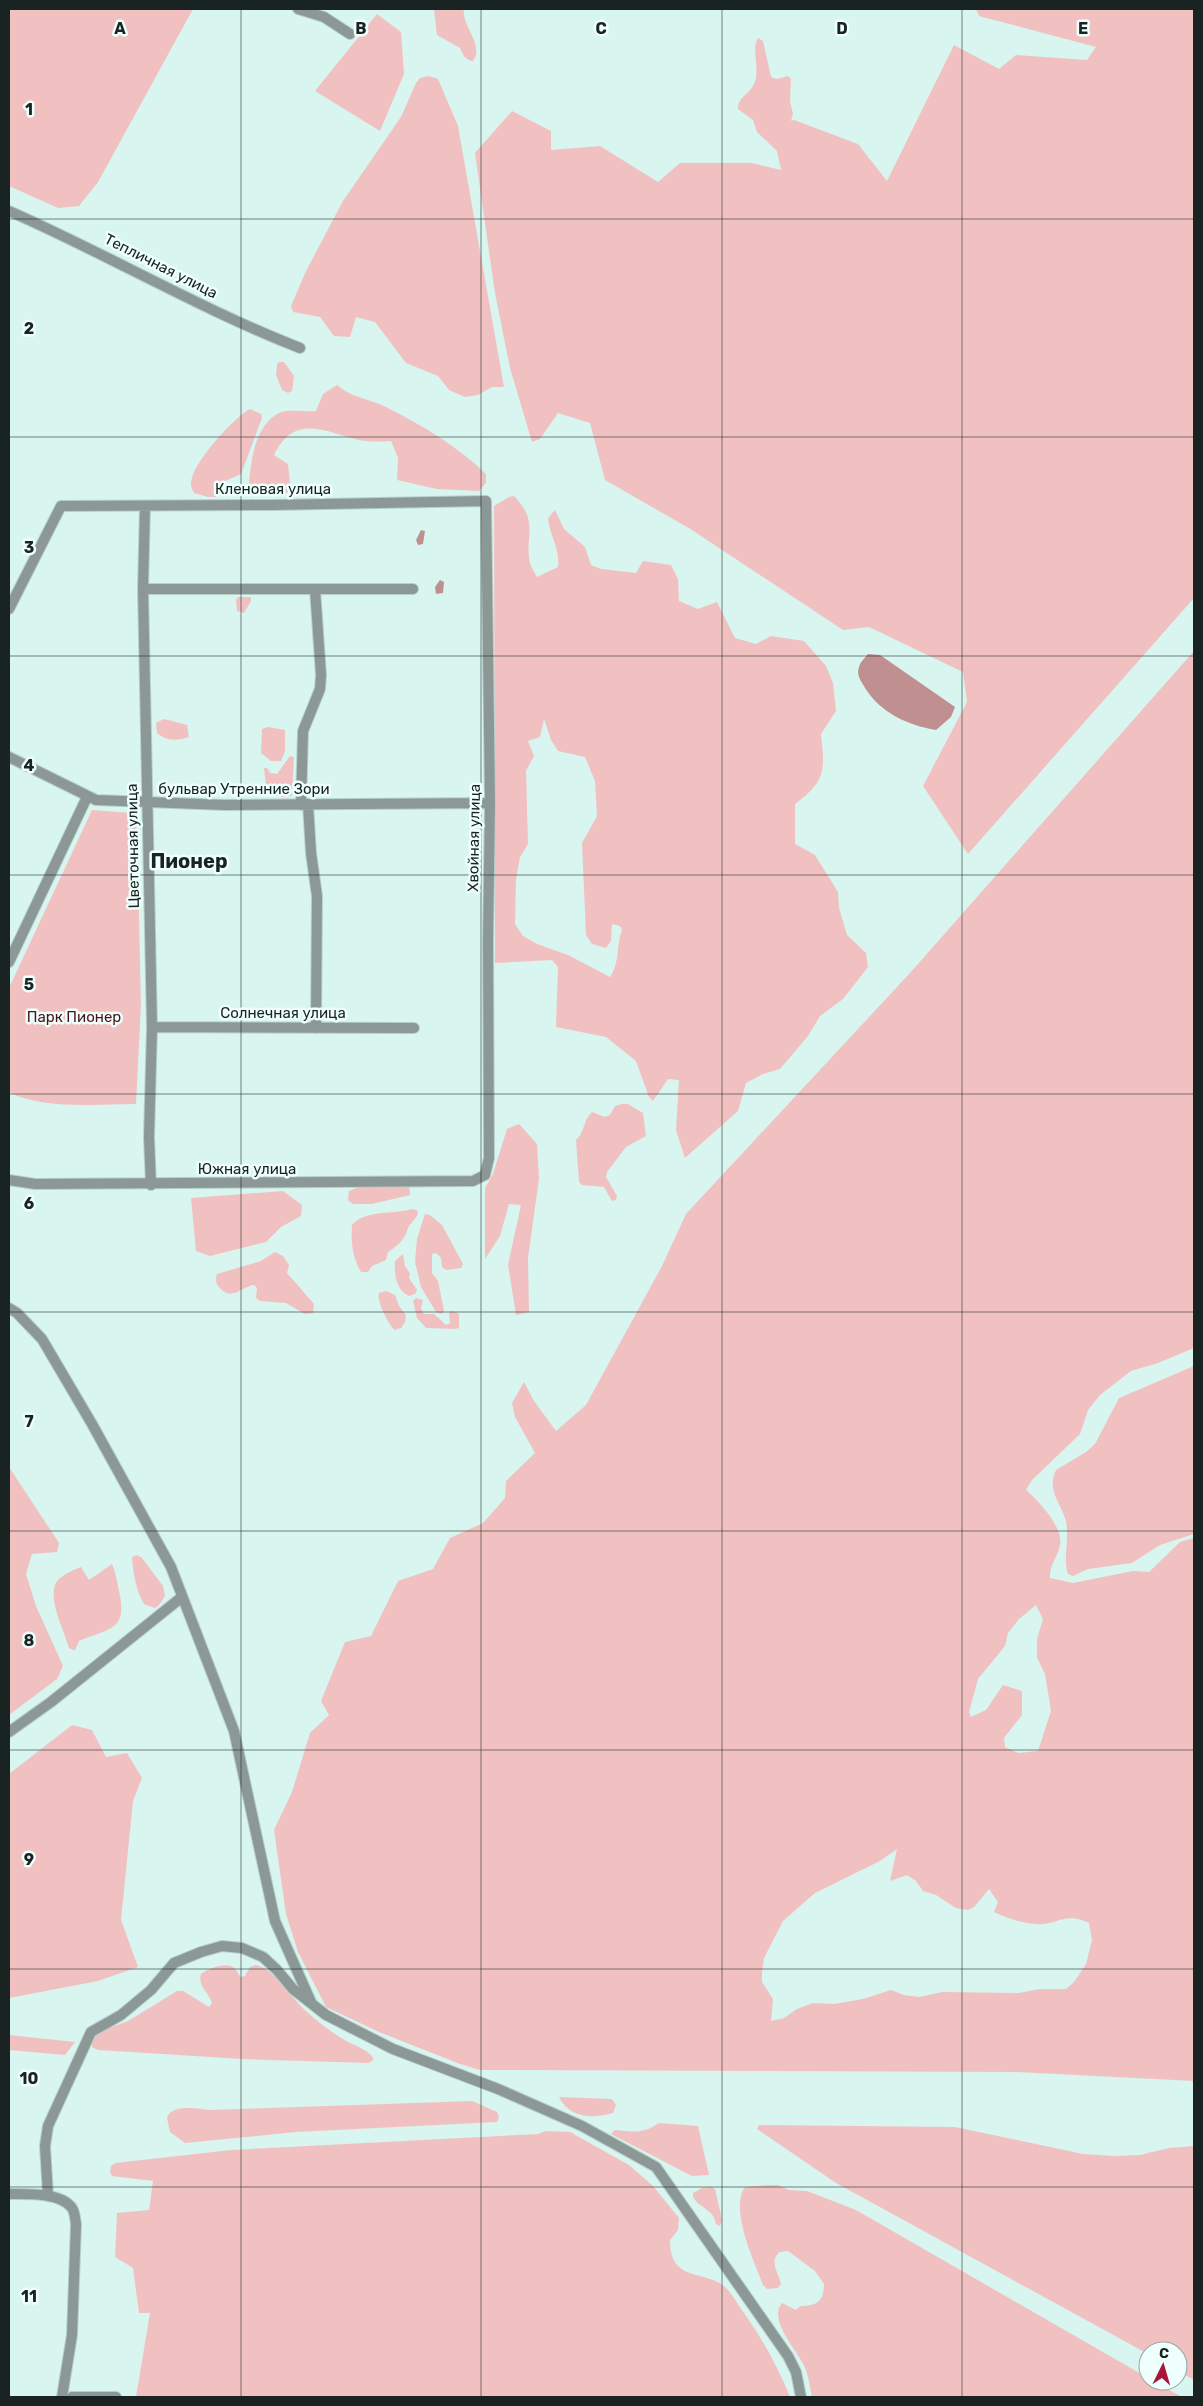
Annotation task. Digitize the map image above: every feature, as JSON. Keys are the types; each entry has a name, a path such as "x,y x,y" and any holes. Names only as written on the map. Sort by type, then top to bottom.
{"street":[{"path":"298,9 324,16 350,34"},
{"name":"Тепличная улица","path":"9,210 72,238 255,330 300,348"},
{"name":"Кленовая улица","path":"9,608 60,506 486,501"},
{"name":"Хвойная улица","path":"485,1175 489,1158 488,939 490,803 486,501"},
{"name":"Цветочная улица","path":"145,506 143,589 152,1027 149,1137 151,1185"},
{"path":"143,589 413,589"},
{"path":"315,589 321,675 320,689 303,731 305,804 317,896 316,1028"},
{"name":"бульвар Утренние Зори","path":"9,757 96,800 147,803 490,803"},
{"path":"9,962 87,797"},
{"name":"Солнечная улица","path":"152,1027 414,1028"},
{"name":"Южная улица","path":"9,1180 35,1184 151,1185 473,1181 485,1175"},
{"path":"9,1308 17,1313 42,1339 92,1424 171,1567 234,1731 275,1921 312,2004"},
{"path":"9,1732 51,1702 182,1597"},
{"path":"48,2195 45,2157 47,2131 53,2112 91,2032 120,2015 151,1990 174,1963 200,1952 222,1946 242,1948 262,1957 277,1970 293,1989 326,2015 393,2049 498,2089 582,2126 656,2167 788,2356 796,2372 801,2397"},
{"path":"9,2194 48,2195 71,2207 76,2224 72,2335 62,2397"},
{"path":"72,2397 116,2397"}],"green space":[{"path":"9,9 193,9 98,182 79,206 58,208 9,186"},
{"path":"434,9 464,9 466,22 475,42 476,55 473,61 463,55 460,48 437,35"},
{"path":"976,9 1194,9 1194,598 968,854 923,786 967,702 963,672 869,627 843,630 692,530 605,480 590,423 558,413 540,439 532,442 510,368 495,293 475,153 512,111 551,131 551,150 600,146 658,182 680,163 752,163 781,170 777,151 757,132 753,120 738,109 738,105 751,89 755,80 755,48 758,38 763,41 771,77 777,79 788,76 791,79 790,101 793,114 791,121 794,120 858,144 887,181 954,45 999,69 1016,55 1087,60 1096,47 979,16"},
{"path":"377,14 401,32 404,74 380,131 315,91"},
{"path":"429,76 438,79 458,126 504,387 492,387 478,395 465,397 449,390 438,376 406,363 375,322 356,317 350,337 334,336 320,317 293,312 291,306 306,271 343,201 401,117 416,83 420,78"},
{"path":"279,362 284,362 294,376 292,391 288,393 282,390 276,375"},
{"path":"337,385 354,395 386,407 439,437 486,474 486,483 479,491 437,489 397,480 398,458 391,441 364,441 331,432 309,429 299,430 290,434 282,442 274,455 288,464 291,493 272,491 249,484 253,453 265,425 281,412 316,411 323,394"},
{"path":"250,409 261,414 262,418 241,474 223,482 216,497 194,493 191,480 200,461 226,430"},
{"path":"514,496 527,514 530,529 530,563 537,577 558,567 558,554 548,518 555,510 564,529 585,547 591,565 601,569 636,573 643,561 671,565 678,579 679,601 698,609 717,602 735,638 756,644 771,636 804,641 826,666 833,683 836,711 821,734 823,766 818,782 813,789 795,804 795,844 815,855 838,892 839,908 847,935 866,953 868,967 843,999 820,1016 808,1036 780,1069 763,1074 746,1083 738,1111 685,1158 676,1130 679,1080 668,1079 653,1101 649,1097 636,1061 606,1037 556,1027 558,967 552,960 495,963 494,506","holes":["544,719 551,740 558,751 585,757 595,781 597,816 582,843 586,935 592,944 606,948 611,941 612,924 620,926 622,930 617,960 610,977 568,955 537,944 523,936 515,924 516,879 520,857 528,844 526,771 534,756 528,741 540,737"]},
{"path":"238,597 251,597 251,601 244,613 237,611 236,600"},
{"path":"1194,651 1194,1348 1158,1363 1131,1371 1100,1395 1088,1410 1080,1434 1032,1480 1026,1490 1049,1515 1060,1538 1059,1549 1051,1569 1050,1578 1073,1583 1133,1571 1149,1572 1180,1542 1194,1538 1194,2081 1017,2072 480,2070 379,2032 326,2007 298,1952 286,1914 274,1830 292,1792 310,1733 329,1715 321,1701 345,1642 371,1636 398,1581 433,1569 450,1538 483,1523 505,1498 506,1481 535,1453 515,1417 512,1403 524,1382 534,1401 556,1431 586,1405 662,1266 686,1214 910,973","holes":["1036,1605 1043,1619 1037,1639 1037,1658 1045,1674 1051,1711 1038,1751 1018,1753 1005,1747 1004,1738 1022,1715 1022,1691 1003,1685 986,1710 971,1717 969,1712 978,1679 1005,1646 1008,1633 1019,1619","897,1849 890,1881 907,1875 916,1881 923,1891 936,1895 956,1908 968,1910 974,1907 989,1889 998,1902 994,1912 1009,1918 1035,1924 1073,1918 1089,1923 1092,1940 1086,1964 1074,1982 1066,1989 1040,1989 1019,1993 942,1992 919,1997 904,1995 891,1990 863,1999 834,2004 813,2003 797,2009 784,2018 771,2021 773,1999 762,1982 762,1972 764,1958 783,1921 815,1893 880,1861"]},
{"path":"164,719 187,725 189,737 172,739 160,736 157,733 156,723"},
{"path":"268,727 285,730 285,751 281,761 271,761 261,753 262,729"},
{"path":"290,756 294,757 292,796 267,795 264,768 267,768 270,773 277,774"},
{"name":"Парк Пионер","path":"92,810 131,813 137,830 141,1004 136,1104 54,1104 22,1098 9,1092 9,988"},
{"path":"628,1104 643,1113 646,1136 626,1147 607,1172 606,1177 617,1196 616,1200 612,1201 604,1187 582,1185 579,1182 576,1140 592,1112 605,1117 610,1115 615,1106"},
{"path":"519,1124 537,1144 539,1179 528,1258 529,1312 516,1315 508,1265 521,1205 509,1204 500,1236 485,1259 485,1188 493,1174 507,1129"},
{"path":"409,1184 410,1195 372,1204 353,1204 348,1200 349,1191 359,1187"},
{"path":"283,1191 302,1205 301,1216 281,1227 266,1242 210,1256 196,1251 191,1198"},
{"path":"417,1210 418,1214 401,1242 388,1252 386,1260 372,1266 368,1272 361,1272 353,1249 352,1225 358,1220 373,1214"},
{"path":"425,1214 430,1215 442,1225 463,1264 461,1268 446,1270 442,1267 441,1258 436,1253 432,1254 432,1273 438,1281 444,1311 441,1314 436,1312 421,1287 415,1262 417,1239"},
{"path":"275,1252 283,1256 289,1265 287,1273 314,1304 313,1313 305,1314 286,1303 260,1301 256,1298 257,1288 254,1285 229,1294 218,1286 217,1274 261,1261"},
{"path":"403,1254 405,1266 410,1273 409,1278 417,1290 415,1294 409,1296 401,1290 395,1271 395,1261"},
{"path":"386,1291 395,1295 399,1306 406,1315 405,1322 401,1328 395,1330 392,1328 379,1301 379,1293"},
{"path":"416,1298 423,1300 421,1308 424,1314 434,1314 446,1325 450,1323 449,1312 453,1311 459,1314 459,1328 426,1328 417,1318 413,1301"},
{"path":"1194,1366 1194,1534 1160,1545 1132,1563 1088,1569 1073,1576 1068,1574 1066,1567 1067,1525 1053,1489 1056,1470 1086,1452 1095,1444 1119,1398"},
{"path":"9,1467 59,1543 57,1552 32,1554 26,1574 36,1606 63,1666 57,1679 9,1715"},
{"path":"137,1555 142,1558 163,1586 165,1596 155,1608 144,1604 139,1593 132,1557"},
{"path":"112,1564 121,1604 121,1614 118,1621 108,1630 79,1641 75,1650 73,1650 69,1648 55,1608 55,1585 62,1576 81,1567 89,1580"},
{"path":"72,1725 92,1730 106,1757 127,1753 142,1778 133,1801 121,1920 138,1967 98,1981 9,1998 9,1774"},
{"path":"225,1965 233,1967 241,1977 245,1976 250,1967 256,1965 270,1972 316,2020 343,2039 365,2051 374,2059 369,2063 242,2059 99,2050 93,2048 91,2044 95,2035 99,2032 128,2021 177,1991 183,1991 209,2007 212,2003 202,1986 201,1974 212,1968"},
{"path":"9,2035 75,2042 65,2055 9,2050"},
{"path":"559,2097 612,2099 616,2105 613,2113 598,2116 582,2115 569,2109"},
{"path":"472,2101 497,2112 499,2117 497,2122 296,2132 185,2143 170,2132 167,2118 174,2110 186,2108 210,2110"},
{"path":"659,2123 698,2126 709,2175 692,2176 611,2134 615,2130 643,2131"},
{"path":"759,2125 955,2127 1083,2154 1115,2156 1140,2155 1169,2148 1194,2146 1194,2380 1188,2377 1188,2341 1138,2341 1138,2349 836,2183 757,2129"},
{"path":"545,2131 570,2132 629,2165 653,2186 679,2218 678,2230 670,2240 672,2254 676,2263 683,2270 718,2282 729,2291 764,2344 790,2397 136,2397 150,2313 139,2313 133,2268 115,2257 117,2213 149,2210 153,2181 112,2176 110,2172 111,2166 115,2163 231,2150 538,2134"},
{"path":"778,2185 789,2190 807,2191 856,2210 1138,2372 1138,2391 1171,2391 1182,2397 812,2397 806,2370 781,2327 778,2310 782,2303 796,2310 800,2306 815,2304 821,2299 824,2284 815,2271 788,2251 780,2252 775,2259 775,2267 781,2284 778,2288 767,2289 763,2285 745,2236 742,2222 740,2208 741,2197 745,2187"},
{"path":"711,2187 715,2189 722,2220 720,2226 716,2224 713,2215 693,2197 693,2193 702,2188"}],"shaded area":[{"path":"421,530 425,531 423,544 418,545 416,540"},
{"path":"440,580 444,582 443,593 436,594 435,587"},
{"path":"868,654 880,655 955,707 951,717 936,730 915,725 887,711 871,697 859,675 858,670 861,662"}],"district":[{"name":"Пионер","path":"189,861"}]}
